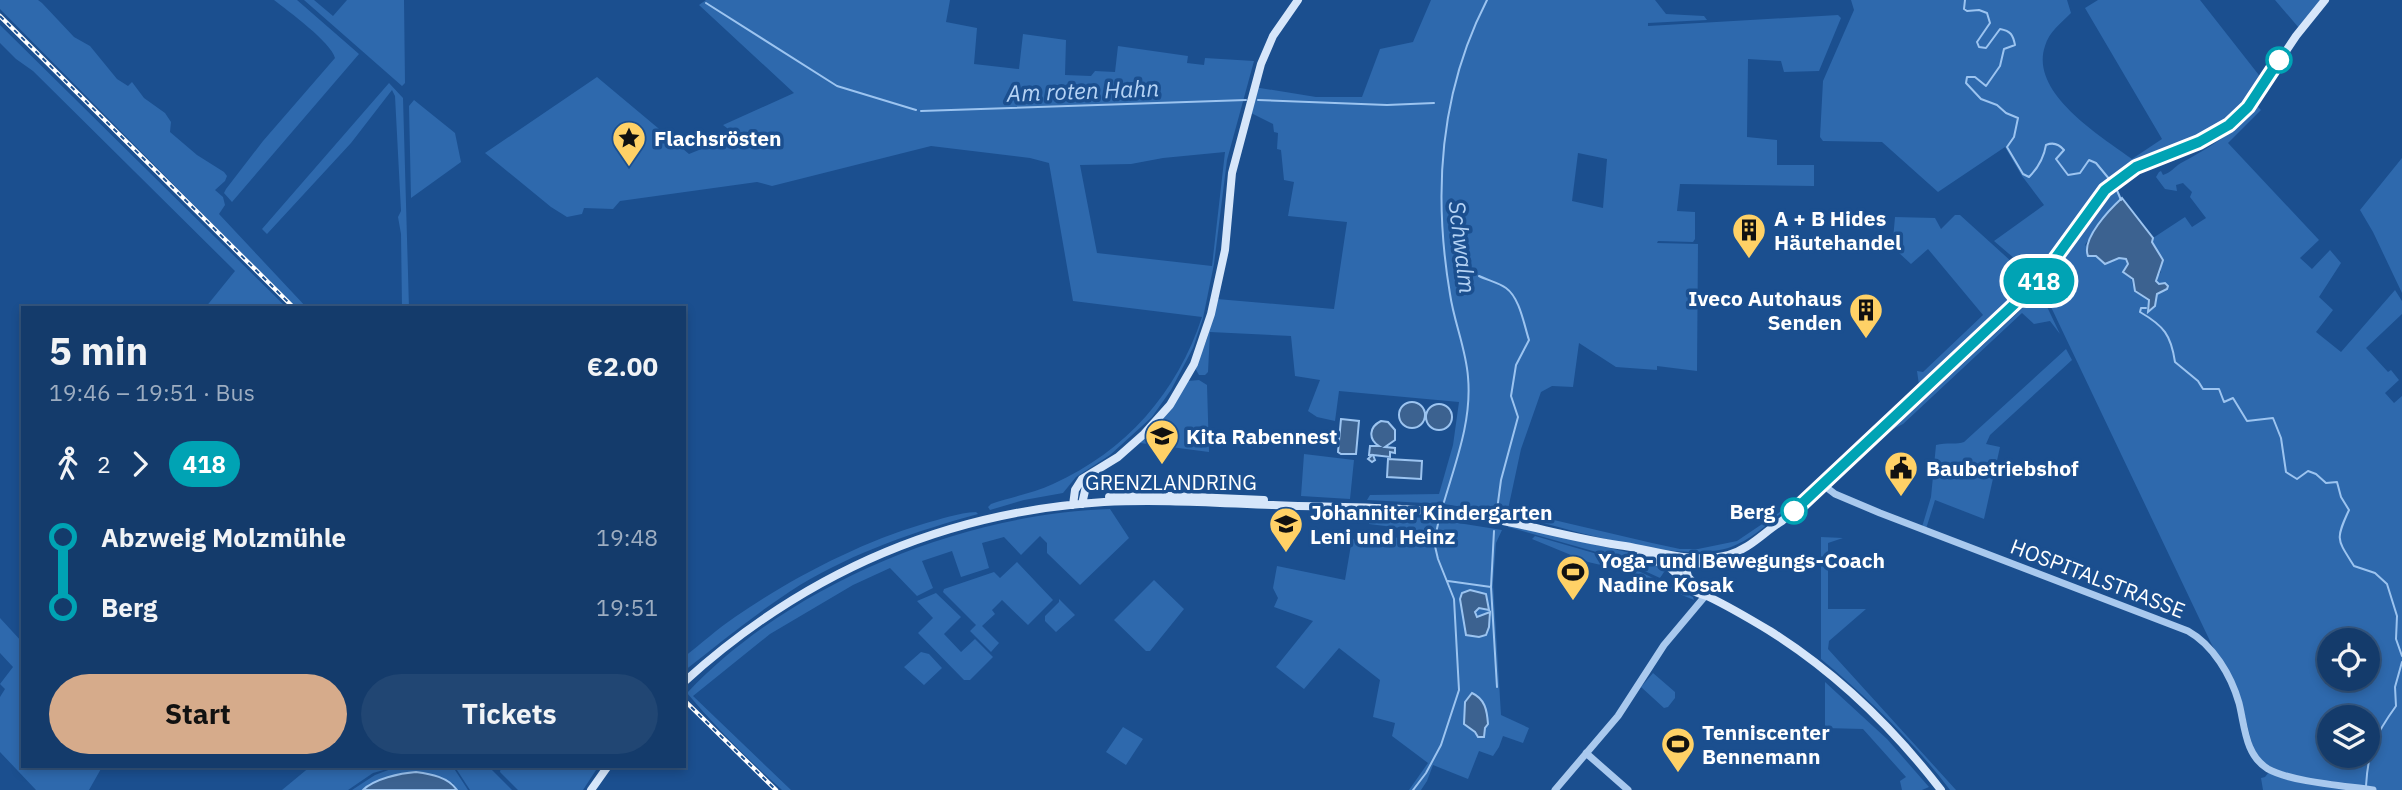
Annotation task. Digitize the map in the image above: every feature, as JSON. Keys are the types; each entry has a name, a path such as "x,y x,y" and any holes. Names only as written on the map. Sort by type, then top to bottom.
{"main road":[{"path":"1078,502 1093,472 1118,457 1144,434 1170,405 1200,349 1225,250 1232,173 1261,64 1273,36 1298,0"},
{"path":"1683,561 1712,563 1741,555 1765,540 1782,521 2038,282 2105,190 2136,167 2215,134 2248,107 2296,36 2325,0"},
{"name":"GRENZLANDRING","path":"686,680 749,628 814,586 870,558 905,543 1000,515 1078,502 1170,496 1303,501 1422,510 1477,516 1683,561"},
{"name":"GRENZLANDRING","path":"1615,545 1641,554 1683,561"},
{"path":"1641,554 1669,567 1689,589 1769,631 1823,670 1874,715 1941,790"},
{"path":"1678,575 1683,561"},
{"path":"1683,561 1689,579 1706,596"},
{"path":"591,790 607,768"}],"street":[{"name":"HOSPITALSTRASSE","path":"1822,484 1835,494 1870,509 2188,631 2209,646 2218,660 2237,700 2251,752 2268,769 2293,777 2373,790"},
{"path":"1555,790 1618,716 1664,645 1706,596"},
{"path":"1586,753 1628,790"}],"shaded area":[{"path":"0,0 38,0 74,37 90,46 117,79 128,86 132,82 144,98 165,113 171,122 170,132 227,176 215,190 223,197 225,205 219,214 305,306 295,306 264,276 0,9"},
{"path":"274,0 297,0 359,54 232,202 224,193 226,189 263,141 335,58 318,36"},
{"path":"304,0 314,0 333,16 347,0 404,0 405,83 402,86"},
{"path":"706,0 950,0 946,22 977,28 974,64 1019,69 1023,34 1066,40 1065,75 1091,76 1095,71 1115,72 1118,46 1188,56 1187,63 1204,65 1205,58 1254,61 1227,160 1214,264 1203,318 1193,348 1171,390 1152,417 1110,455 1076,477 1063,493 990,510 988,507 1053,484 1104,455 1126,437 1163,395 1191,345 1202,317 1073,301 1049,163 1030,158 931,146 772,186 757,182 620,201 613,209 584,208 582,214 567,217 485,153 597,77 689,154 736,135 723,125 794,93 699,5","holes":["1225,152 1212,266 1097,253 1080,165 1131,164"]},
{"path":"1431,0 1655,0 1666,14 1704,16 1707,20 1648,23 1648,26 1838,15 1841,18 1819,71 1784,72 1781,61 1748,59 1747,137 1777,140 1777,165 1814,165 1814,186 1680,184 1677,211 1695,212 1695,239 1693,242 1657,243 1698,244 1697,371 1657,366 1657,370 1616,367 1579,343 1573,387 1552,386 1541,392 1521,449 1507,514 1444,504 1367,500 1370,495 1439,494 1453,445 1459,402 1339,391 1335,421 1317,417 1308,411 1320,380 1295,376 1291,336 1210,332 1208,372 1199,375 1195,368 1207,339 1217,299 1334,309 1347,222 1288,216 1294,182 1284,180 1281,150 1277,149 1278,133 1274,132 1273,124 1251,113 1254,87 1316,97 1362,97 1380,49 1413,42","holes":["1578,153 1607,159 1603,208 1572,201"]},
{"path":"1851,0 2067,0 2071,13 2052,32 2045,46 2043,63 2047,80 2057,96 2087,126 2132,159 2162,139 2085,8 2098,0 2200,0 2262,79 2245,106 2221,128 2141,160 2117,175 2095,197 2042,274 2036,277 1994,241 2044,205 2005,147 1938,192 1882,142 1823,141 1820,137 1823,81 1854,10"},
{"path":"2275,0 2321,0 2299,28"},
{"path":"0,25 285,306 207,306 235,271 33,71 0,43"},
{"path":"389,83 403,98 409,306 402,306 401,234 398,217 401,211 395,96 392,90 351,143 267,234 262,229"},
{"path":"414,100 455,133 461,162 411,198 409,106"},
{"path":"2257,106 2261,110 2228,143 2319,240 2300,258 2312,269 2330,250 2341,263 2319,297 2333,310 2316,332 2341,352 2395,290 2402,301 2402,314 2366,348 2399,380 2385,393 2394,403 2402,396 2402,790 2263,790 2261,778 2269,772 2253,748 2242,704 2042,288 2116,186 2122,198 2085,245 2096,256 2110,262 2126,258 2133,286 2149,300 2159,291 2157,278 2161,272 2153,238 2185,217 2192,227 2206,218 2190,197 2192,192 2183,183 2176,185 2177,191 2165,189 2156,177 2159,172 2166,174 2232,131"},
{"path":"2402,158 2402,293 2360,210"},
{"path":"2122,198 2153,238 2152,242 2163,260 2156,281 2168,286 2157,294 2155,306 2148,312 2149,300 2135,291 2133,279 2123,272 2128,264 2126,259 2119,258 2105,264 2096,256 2088,256 2087,249 2093,233"},
{"path":"1955,215 1960,215 2034,282 1904,403 1902,401 1919,385 1917,371 1923,372 1983,315 1928,249 1911,264 1898,252 1892,251 1895,217 1935,218 1941,229"},
{"path":"2040,292 2060,334 2050,321 2034,324 2022,313 1903,424 1893,429"},
{"path":"2066,349 2072,360 1990,435 1986,444 2000,447 1984,519 1935,500 1926,529 1922,527 1931,497 1936,445 1964,442"},
{"path":"1199,380 1207,385 1209,452 1140,443 1188,381"},
{"path":"1412,402 1421,406 1425,415 1421,424 1412,428 1403,424 1399,415 1403,406"},
{"path":"1439,404 1448,408 1452,417 1448,426 1439,430 1430,426 1426,417 1430,408"},
{"path":"1341,419 1359,421 1356,454 1338,452"},
{"path":"1381,421 1388,422 1395,430 1395,440 1385,447 1395,448 1395,453 1390,452 1390,457 1373,455 1375,460 1372,462 1368,459 1372,455 1369,455 1370,446 1379,446 1371,433 1374,426"},
{"path":"1304,454 1354,460 1350,499 1301,496"},
{"path":"1388,459 1422,461 1421,479 1387,477"},
{"path":"1110,509 1129,538 1080,585 1047,553 1047,543 1040,536 1021,555 1004,537 982,543 989,568 961,577 952,551 922,561 933,588 917,596 890,568 853,585 770,634 693,696 791,790 782,790 769,778 687,693 729,654 775,619 827,588 881,562 937,541 995,525 1053,514"},
{"path":"1783,510 1765,526 1731,547 1684,552 1625,543 1516,516 1516,511 1680,549 1698,549 1737,541"},
{"path":"963,514 978,514 886,544 821,573 770,605 686,669 686,655 715,632 756,603 802,576 874,541"},
{"path":"1370,515 1427,518 1502,530 1496,543 1493,583 1501,715 1529,728 1523,743 1503,736 1493,756 1479,751 1468,779 1433,765 1421,790 1409,790 1428,763 1392,736 1395,723 1373,717 1380,680 1339,648 1304,689 1276,667 1313,621 1274,607 1278,598 1273,588 1277,566 1345,580 1352,539 1374,539 1373,535 1427,541 1425,531 1369,524","holes":["1470,590 1486,594 1489,610 1479,608 1475,612 1477,617 1491,616 1489,627 1479,637 1466,634 1465,621"]},
{"path":"1509,525 1631,553 1666,569 1660,578 1614,557 1508,527"},
{"path":"1535,536 1611,558 1693,597 1694,600 1618,569 1588,562 1532,539"},
{"path":"1821,537 1843,538 1828,543 1828,609 1866,609 1829,641 1828,649 1956,790 1950,790 1921,754 1889,721 1821,659"},
{"path":"1017,562 1053,600 1028,625 1002,600 992,610 995,614 982,626 999,643 991,652 970,631 976,625 943,592 944,589 994,572 1000,578"},
{"path":"1154,580 1184,609 1150,651 1146,651 1114,620"},
{"path":"1470,590 1486,594 1489,610 1479,608 1475,612 1477,617 1490,612 1486,635 1479,637 1466,635 1460,599 1462,593"},
{"path":"936,593 961,617 944,634 961,652 975,639 993,657 970,680 964,680 918,633 933,618 917,601"},
{"path":"1059,599 1075,615 1056,632 1045,621 1045,616"},
{"path":"0,618 21,641 21,768 101,768 89,790 36,790 0,752 0,697 5,689 0,684 13,667 0,653"},
{"path":"921,652 929,654 942,668 924,685 904,667"},
{"path":"1653,673 1675,692 1675,698 1668,707 1664,708 1641,687"},
{"path":"1825,682 1887,739 1929,787 1922,790 1902,790 1900,781 1906,777 1863,729 1825,728"},
{"path":"1472,693 1480,698 1486,710 1488,724 1484,737 1478,737 1464,724 1465,702"},
{"path":"1123,727 1143,739 1126,765 1106,752"},
{"path":"309,768 390,768 373,773 348,790 282,790"},
{"path":"394,768 454,768 468,790 457,790 453,783 403,773 369,784 363,790 352,790 375,775"},
{"path":"456,768 490,768 512,790 470,790"},
{"path":"501,768 597,768 583,790 518,790 500,772"},
{"path":"416,772 444,779 457,790 363,790 388,777"}],"waterway":[{"name":"Schwalm","path":"1444,502 1462,440 1469,393 1467,367 1452,304 1445,256 1442,219 1444,144 1459,71 1487,0"},
{"path":"1965,0 1964,9 1987,13 1990,23 1977,42 1979,47 1986,48 2000,29 2009,32 2013,39 2015,45 2004,49 2000,66 1986,86 1975,77 1967,77 1966,83 1981,99 2018,118 2014,137 2007,147 2023,174 2029,177 2040,162 2046,145 2053,144 2064,150 2056,159 2068,175 2080,173 2089,160 2096,163 2110,180"},
{"name":"Am roten Hahn","path":"706,3 837,86 916,110"},
{"name":"Am roten Hahn","path":"921,111 1246,100"},
{"name":"Am roten Hahn","path":"1258,100 1387,105 1434,103"},
{"path":"2116,188 2121,200"},
{"path":"1479,276 1511,292 1529,340 1516,365 1511,396 1518,417 1501,480 1497,510"},
{"path":"2146,308 2141,308 2140,312 2165,332 2175,362 2198,381 2203,389 2219,389 2224,402 2233,398 2247,421 2273,418 2281,438 2286,472 2297,479 2308,471 2326,483 2337,482 2341,497 2349,510 2341,528 2341,544 2354,566 2375,573 2387,584 2397,616 2396,639 2402,656"},
{"name":"Schwalm","path":"1413,790 1441,745 1459,690 1454,599 1434,542 1438,524"},
{"path":"1448,581 1491,587 1494,531"},
{"path":"1491,587 1497,687"},
{"path":"2366,786 2374,743 2396,706 2395,687 2402,662"}],"railway":[{"path":"0,16 292,306"},
{"path":"686,702 776,790"}],"bus line":[{"name":"418","path":"1794,511 2038,282 2105,190 2136,167 2199,142 2229,125 2248,107 2279,60"}],"place":[{"name":"Flachsrösten","path":"629,168"},
{"name":"A + B Hides Häutehandel","path":"1749,260"},
{"name":"Iveco Autohaus Senden","path":"1866,340"},
{"name":"Kita Rabennest","path":"1162,466"},
{"name":"Baubetriebshof","path":"1901,498"},
{"name":"Berg","path":"1794,511"},
{"name":"Johanniter Kindergarten Leni und Heinz","path":"1286,554"},
{"name":"Yoga- und Bewegungs-Coach Nadine Kosak","path":"1573,602"},
{"name":"Tenniscenter Bennemann","path":"1678,774"}]}
